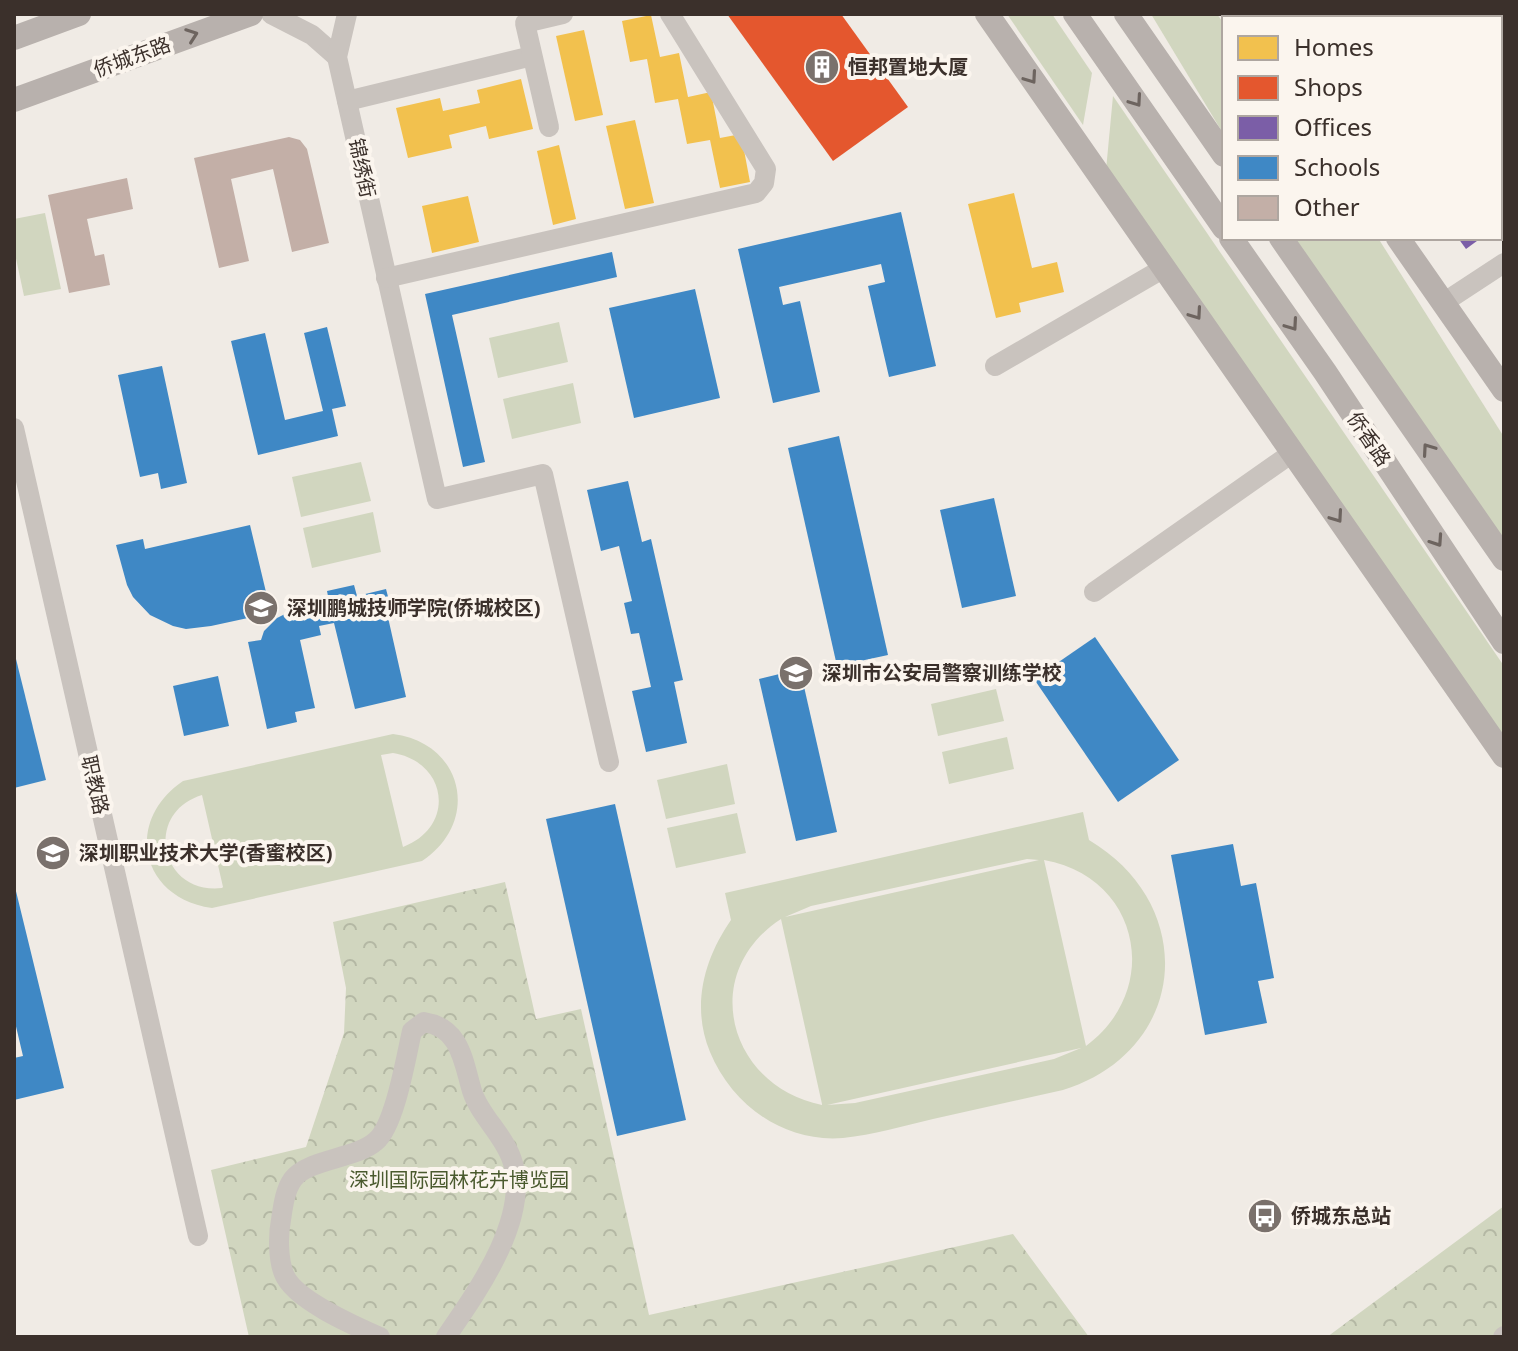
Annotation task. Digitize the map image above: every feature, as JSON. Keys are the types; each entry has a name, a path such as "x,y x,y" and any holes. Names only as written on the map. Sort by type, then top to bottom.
{"main road":[{"path":"14,38 79,14"},
{"name":"侨城东路","path":"14,100 251,14"},
{"path":"987,14 1504,756"},
{"path":"1075,14 1222,225"},
{"path":"1126,14 1222,152"},
{"name":"侨香路","path":"1232,240 1325,372 1504,642"},
{"path":"1282,240 1504,559"},
{"path":"1399,240 1504,390"}],"street":[{"path":"271,14 312,35 337,57"},
{"name":"锦绣街","path":"347,14 337,57 437,499 543,474 609,762"},
{"path":"549,127 525,23 563,14"},
{"path":"386,278 756,193 764,183 766,169 670,14"},
{"path":"347,101 532,56"},
{"path":"1443,303 1504,263"},
{"path":"995,366 1164,268"},
{"name":"职教路","path":"14,428 198,1236"},
{"path":"1094,592 1292,453"},
{"path":"380,1337 306,1299 284,1276 279,1233 284,1199 294,1177 311,1167 376,1142 387,1127 412,1031 424,1022 440,1025 452,1036 463,1057 474,1096 512,1158 517,1181 510,1224 481,1287 446,1337"}],"green space":[{"path":"1007,14 1052,14 1092,73 1083,125"},
{"path":"1151,14 1217,14 1222,21 1222,132"},
{"path":"1113,96 1504,666 1504,753 1106,170"},
{"path":"45,213 61,289 24,296 14,249 14,219"},
{"path":"1296,240 1379,240 1504,437 1504,543"},
{"path":"559,322 568,362 498,378 489,338"},
{"path":"573,383 581,423 512,439 503,399"},
{"path":"361,462 371,501 301,517 292,477"},
{"path":"373,512 381,552 312,568 303,528"},
{"path":"996,689 1004,721 938,736 931,704"},
{"path":"393,734 417,740 436,752 449,768 456,786 457,806 452,826 441,845 422,861 212,908 188,901 169,890 156,874 148,856 147,836 153,816 164,798 183,781","holes":["393,753 411,759 425,769 434,781 438,796 438,811 432,825 420,838 403,847 381,755","202,795 223,887 222,888 201,887 184,879 173,866 167,851 166,834 172,818 183,804"]},
{"path":"1007,737 1014,769 949,784 942,752"},
{"path":"727,764 735,804 666,819 657,780"},
{"path":"1083,812 1089,840 1125,868 1149,901 1163,938 1164,975 1155,1011 1135,1044 1105,1071 1063,1090 866,1135 821,1138 781,1127 746,1104 720,1071 710,1052 704,1035 701,1000 707,967 731,920 725,893","holes":["1027,859 1039,860 785,917 811,906","1044,860 1077,871 1102,888 1120,911 1130,938 1132,967 1125,995 1110,1022 1086,1046","781,919 822,1105 790,1094 764,1076 746,1052 735,1025 733,997 739,968 755,942","1081,1048 1054,1059 855,1103 827,1105"]},
{"path":"737,813 746,853 676,868 667,828"},
{"name":"深圳国际园林花卉博览园","path":"505,882 536,1019 581,1009 649,1315 1013,1234 1089,1337 249,1337 211,1170 306,1147 344,1033 346,988 333,922"},
{"path":"1504,1206 1504,1337 1327,1337"}],"building: Homes":[{"path":"651,15 660,57 679,53 688,97 711,92 720,138 741,134 750,182 720,188 710,140 687,144 678,99 655,103 647,59 630,62 622,21"},
{"path":"584,30 603,115 575,121 556,36"},
{"path":"521,79 533,129 489,139 486,126 449,135 452,148 408,158 396,108 440,98 443,111 480,103 477,90"},
{"path":"635,120 654,203 625,209 606,126"},
{"path":"559,145 576,219 553,225 537,151"},
{"path":"1014,193 1032,268 1057,262 1064,292 1019,303 1021,312 996,318 968,204"},
{"path":"468,196 479,242 432,253 422,206"}],"building: Shops":[{"name":"恒邦置地大厦","path":"727,14 841,14 908,107 833,161"}],"building: Offices":[{"path":"1359,14 1469,14 1466,16"},
{"path":"1502,181 1504,184 1502,220"},
{"path":"1459,240 1478,240 1466,249"}],"building: Schools":[{"path":"901,212 936,366 889,377 868,286 885,282 881,264 779,287 783,305 800,301 820,392 773,403 738,249"},
{"path":"612,252 617,277 452,315 485,462 463,467 425,294"},
{"path":"695,289 720,398 634,418 609,308"},
{"path":"327,327 346,406 332,409 338,436 258,455 231,341 265,333 285,420 323,411 304,333"},
{"path":"162,366 187,483 161,489 158,473 140,477 118,375"},
{"path":"839,436 888,655 837,666 788,448"},
{"path":"628,481 642,542 651,539 683,680 674,682 687,743 646,752 632,691 651,687 639,633 631,634 624,603 632,601 619,546 601,551 587,490"},
{"path":"994,498 1016,596 962,608 940,510"},
{"path":"250,525 271,613 186,629 150,615 133,597 116,545 143,539 145,549"},
{"path":"354,585 357,596 386,589 392,612 387,613 406,697 355,709 334,623 319,626 321,635 300,640 315,708 295,712 297,722 267,729 248,642 261,640 264,631 285,614 330,606 327,591"},
{"path":"1095,637 1179,760 1118,802 1034,679"},
{"path":"14,651 46,780 14,788"},
{"path":"800,669 837,832 796,841 759,679"},
{"path":"218,676 229,726 184,736 173,686"},
{"path":"615,804 686,1120 617,1136 546,819"},
{"path":"1233,844 1241,886 1256,883 1274,978 1258,981 1267,1023 1205,1035 1171,855"},
{"path":"14,883 64,1088 14,1100 14,1058 23,1056 14,1018"}],"building: Other":[{"path":"289,137 300,140 307,149 329,243 292,252 273,169 231,179 249,261 219,268 194,158"},
{"path":"127,178 133,209 87,219 95,256 104,254 110,285 69,293 48,195"}],"place":[{"name":"恒邦置地大厦","path":"822,67"},
{"name":"深圳鹏城技师学院(侨城校区)","path":"261,608"},
{"name":"深圳市公安局警察训练学校","path":"796,673"},
{"name":"深圳职业技术大学(香蜜校区)","path":"53,853"},
{"name":"侨城东总站","path":"1265,1216"}]}
